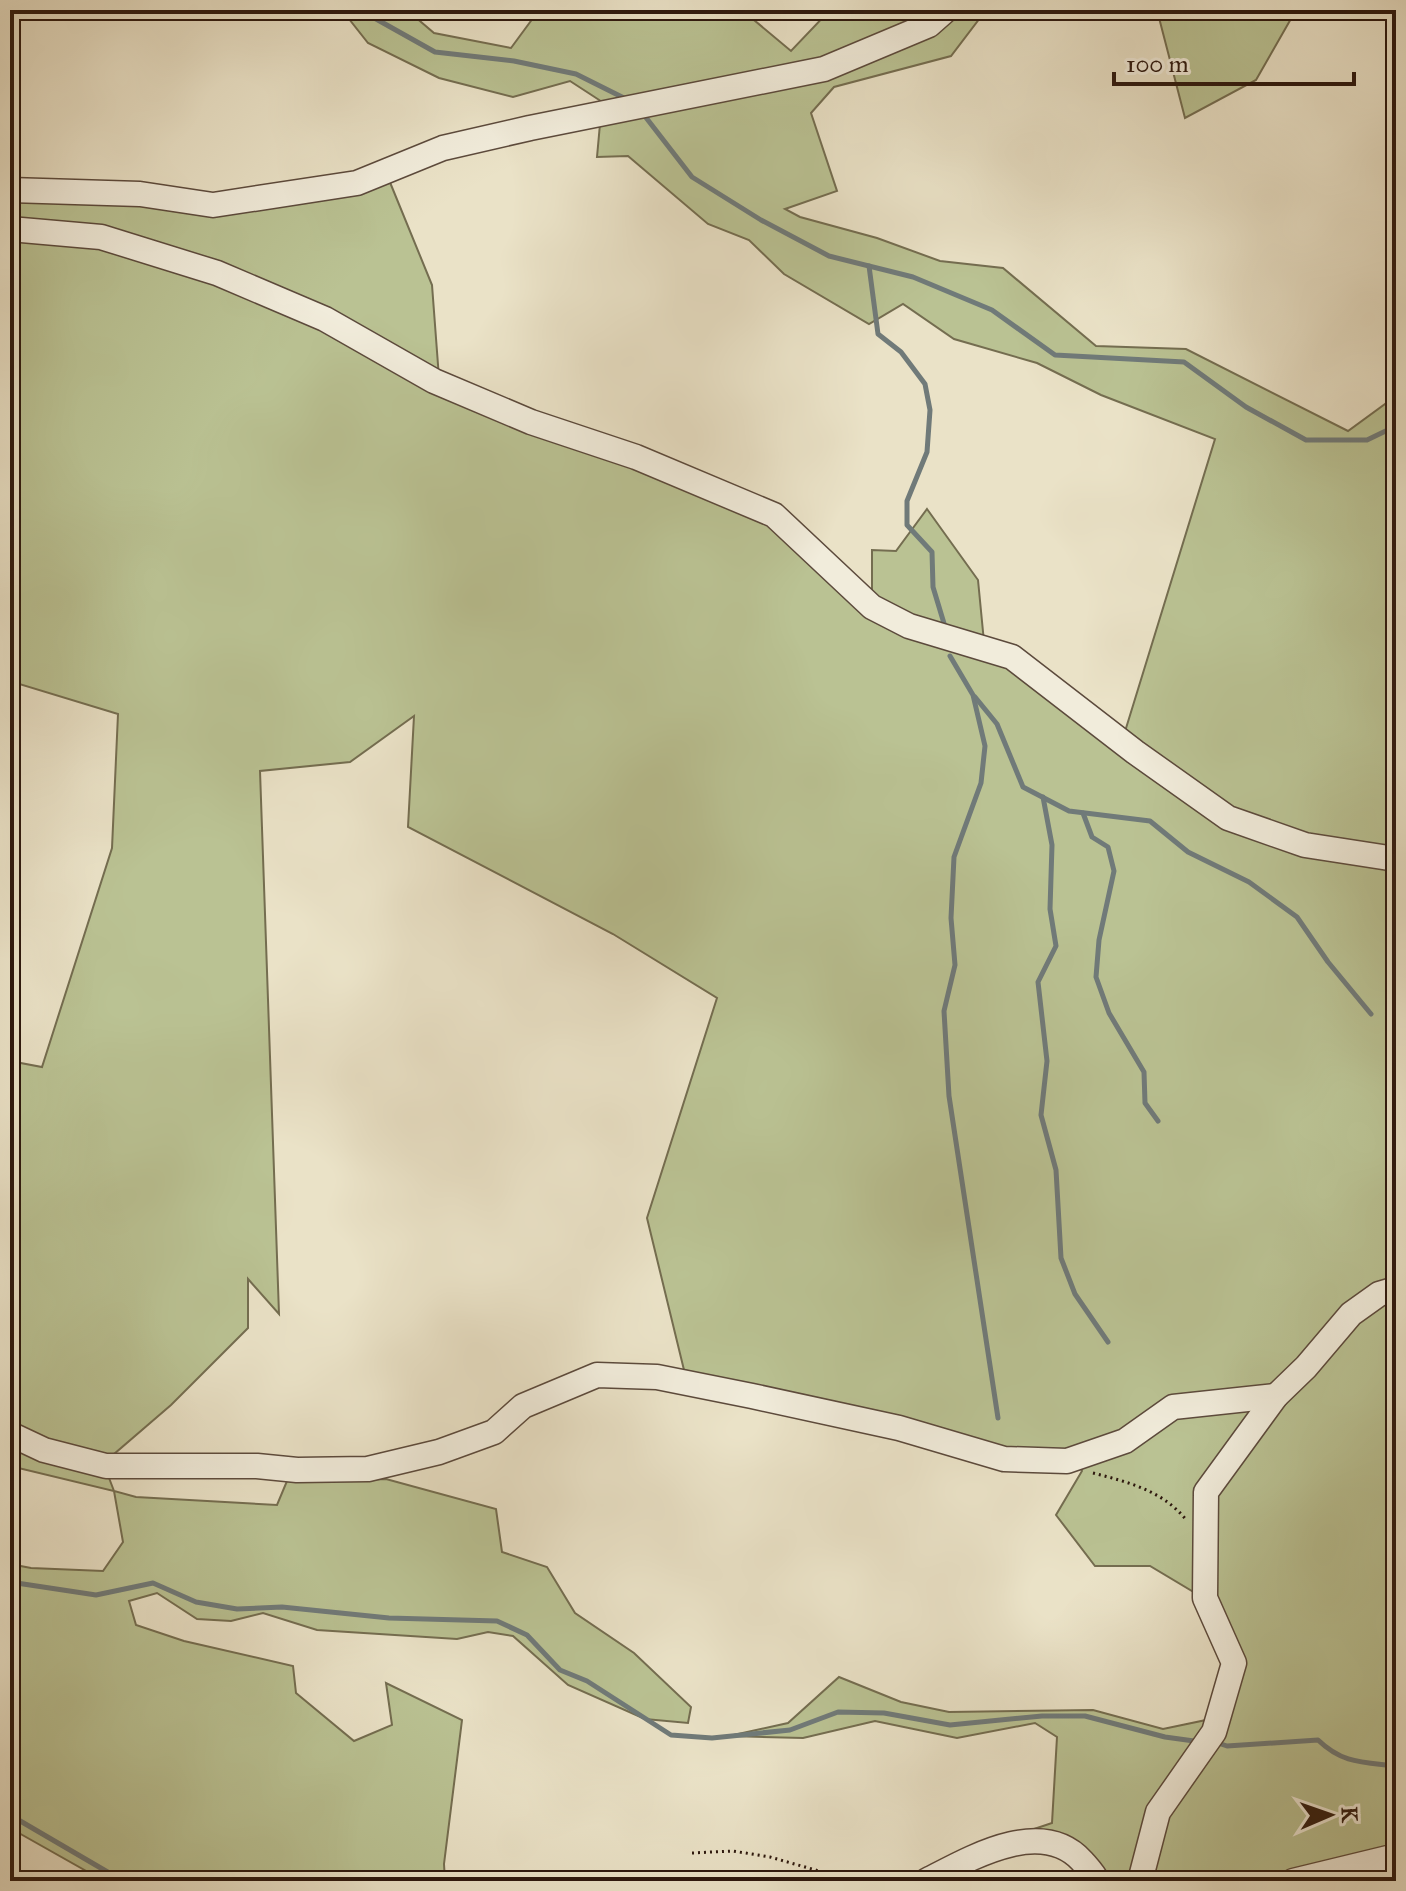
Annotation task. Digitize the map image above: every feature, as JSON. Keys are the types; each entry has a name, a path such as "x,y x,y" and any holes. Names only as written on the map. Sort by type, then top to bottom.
{"street":[{"path":"10,190 140,194 213,205 357,183 443,148 824,69 929,25 946,10"},
{"path":"10,229 101,237 217,273 325,319 434,381 531,422 662,468 774,515 872,607 909,626 1012,657 1135,752 1228,818 1305,845 1389,858 1396,862"},
{"path":"1140,1881 1158,1812 1214,1732 1234,1663 1205,1598 1206,1492 1276,1396 1306,1367 1351,1314 1379,1294 1396,1289"},
{"path":"10,1434 44,1450 106,1466 368,1469 439,1452 494,1432 523,1406 597,1375 657,1377 752,1396 899,1428 1004,1459 1067,1461 1125,1441 1173,1407 1276,1396"},
{"path":"926,1881 979,1854 1032,1841 1070,1848 1097,1881"},
{"path":"1293,1881 1396,1856"}],"path":[{"path":"1067,1461 1082,1471 1130,1482 1175,1506 1206,1547"},
{"path":"692,1853 733,1851 758,1855 854,1881"}],"green space":[{"path":"342,10 407,10 434,33 511,48 539,10 742,10 791,51 830,10 938,10 821,65 610,107 570,81 513,97 439,78 368,43"},
{"path":"957,10 986,10 951,56 834,87 811,113 837,191 785,209 800,217 877,238 940,261 1003,268 1096,346 1186,349 1348,431 1396,396 1396,856 1304,838 1230,813 1123,738 1215,439 1101,395 1037,363 954,339 903,304 869,324 784,274 749,240 708,224 628,156 597,157 600,124 705,103"},
{"path":"1157,10 1296,10 1256,80 1185,118"},
{"path":"387,175 432,285 439,378 220,270 10,224 10,197 214,210"},
{"path":"10,238 98,246 215,281 771,520 868,614 1010,664 1223,825 1396,871 1396,1283 1274,1391 1169,1400 1124,1435 1066,1453 1005,1453 684,1370 647,1218 717,998 613,934 408,827 414,716 350,762 260,771 279,1314 248,1279 248,1328 171,1405 107,1460 10,1427 10,1061 42,1067 112,848 118,714 13,682 10,684"},
{"path":"927,509 978,580 984,642 913,619 872,599 872,550 896,551"},
{"path":"1396,1294 1396,1850 1286,1875 1145,1881 1162,1815 1239,1663 1211,1598 1211,1494 1355,1318"},
{"path":"1265,1402 1199,1491 1197,1594 1150,1566 1095,1566 1056,1515 1082,1471 1079,1464 1177,1412"},
{"path":"10,1438 106,1470 114,1491 10,1466"},
{"path":"386,1479 496,1509 502,1552 547,1567 575,1613 634,1653 691,1707 688,1723 645,1719 568,1685 513,1636 488,1632 457,1639 317,1630 263,1613 231,1621 197,1619 157,1593 129,1601 136,1625 184,1641 293,1666 296,1693 354,1741 392,1725 386,1683 462,1720 444,1864 445,1881 104,1881 10,1828 10,1564 31,1568 103,1571 123,1542 114,1491 136,1497 277,1505 287,1481"},
{"path":"839,1677 901,1702 949,1712 1093,1710 1163,1729 1211,1719 1133,1881 1104,1881 1022,1833 1052,1823 1057,1737 1035,1723 957,1738 875,1721 803,1738 729,1736 788,1723"},
{"path":"1396,1866 1396,1881 1330,1881"}],"waterway":[{"path":"360,10 435,52 514,61 576,74 628,100"},
{"path":"644,115 692,177 761,220 829,256 913,277 992,310 1055,355 1184,362 1246,407 1306,440 1367,440 1396,426"},
{"path":"869,266 878,334 901,352 925,384 930,410 927,452 907,501 907,525 932,552 933,587 946,630"},
{"path":"950,656 973,695 985,746 981,783 954,857 951,918 955,965 944,1011 949,1096 998,1418"},
{"path":"975,697 997,724 1023,787 1069,811 1150,821 1188,852 1249,882 1297,917 1328,962 1371,1014"},
{"path":"1043,797 1052,845 1050,909 1056,946 1038,982 1047,1061 1041,1115 1056,1170 1061,1258 1075,1294 1108,1342"},
{"path":"1083,813 1092,837 1108,847 1114,871 1099,940 1096,977 1109,1013 1144,1072 1145,1103 1158,1121"},
{"path":"10,1582 96,1595 153,1583 196,1602 237,1609 282,1607 389,1618 497,1621 527,1635 560,1670 587,1681 671,1735 712,1738 790,1730 838,1712 884,1713 950,1725 1042,1716 1085,1716 1165,1737 1194,1741"},
{"path":"1218,1743 1227,1746 1318,1740 1345,1758 1396,1766"},
{"path":"10,1815 123,1881"}]}
